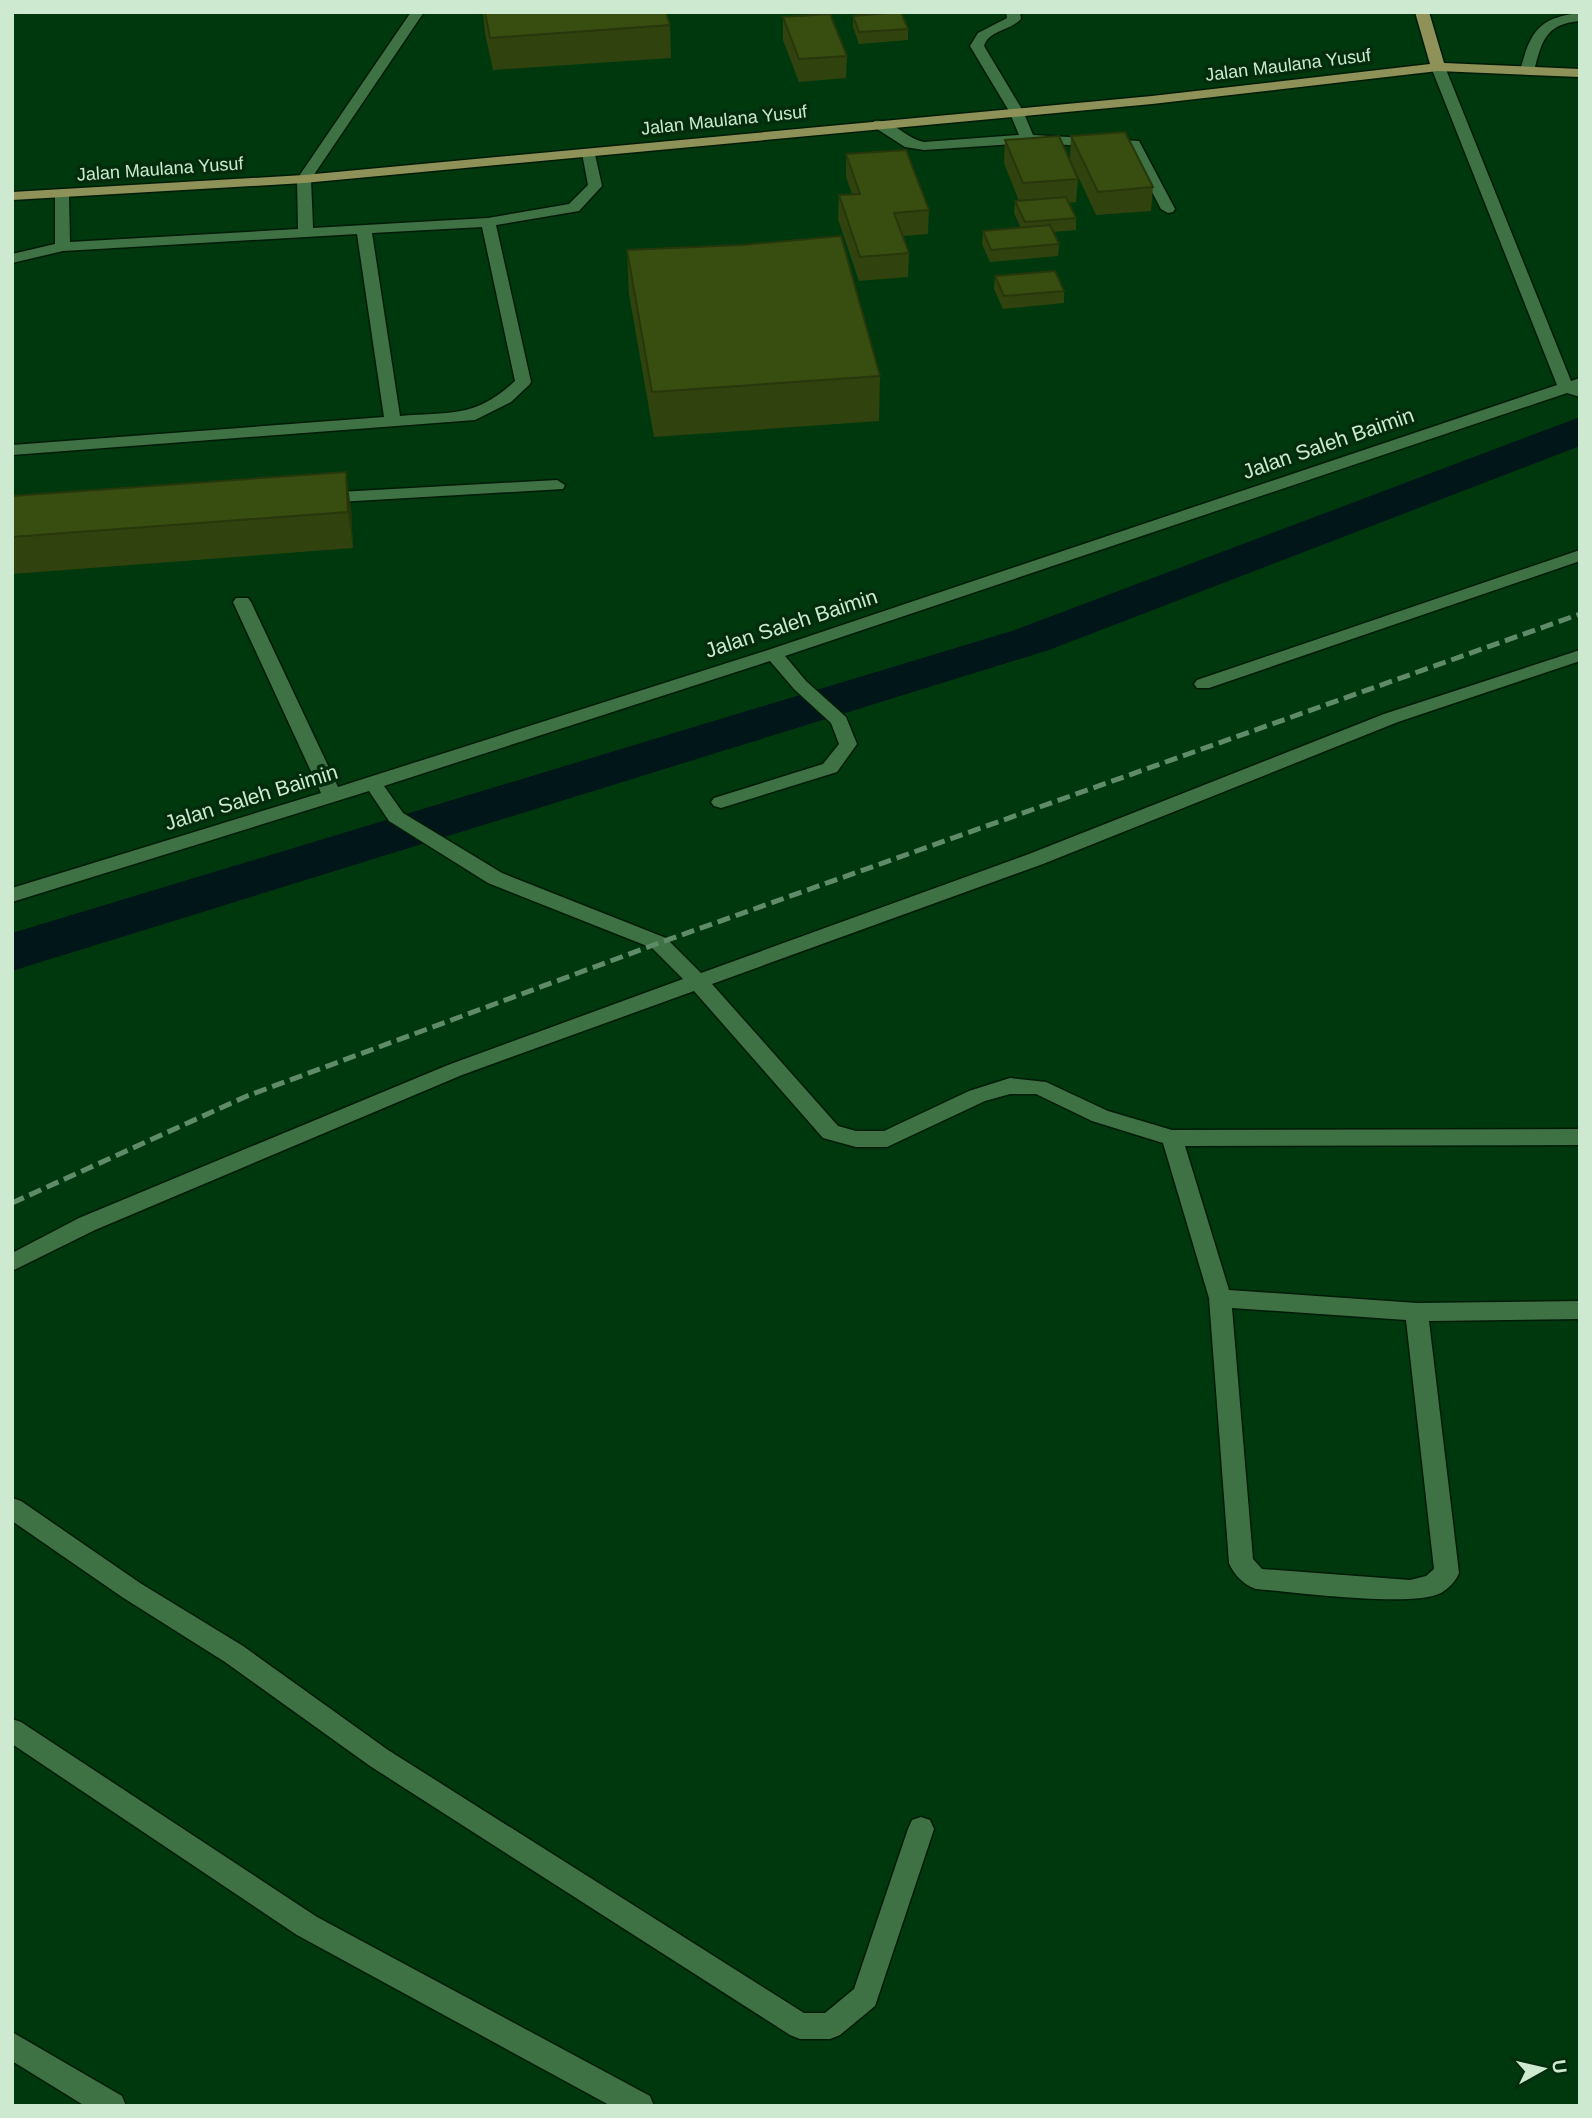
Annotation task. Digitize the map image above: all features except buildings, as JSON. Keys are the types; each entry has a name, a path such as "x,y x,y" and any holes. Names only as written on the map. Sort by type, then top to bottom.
{"main road":[{"path":"1422,12 1438,67"},
{"name":"Jalan Maulana Yusuf","path":"12,196 303,179 1166,99 1438,67 1580,74"}],"street":[{"path":"306,232 303,179 418,12"},
{"path":"1013,12 1014,19 1011,23 987,32 978,40 977,46 1016,111 1028,139"},
{"path":"1527,71 1535,42 1546,25 1562,15 1580,17"},
{"path":"1438,67 1575,387"},
{"path":"879,124 910,144 924,146 1028,139 1135,145 1168,209"},
{"path":"12,259 64,247 488,222 574,208 594,186 589,153"},
{"path":"62,195 64,247"},
{"path":"12,450 475,415 505,399 523,382 488,222"},
{"path":"364,229 393,422"},
{"name":"Jalan Saleh Baimin","path":"12,895 373,783 774,653 1575,387"},
{"path":"297,500 557,485"},
{"path":"1203,684 1580,555"},
{"path":"242,602 332,795"},
{"path":"721,803 830,768 848,744 839,721 800,685 774,653"},
{"path":"12,1263 88,1224 455,1070 1036,859 1391,718 1580,655"},
{"path":"373,783 396,817 495,878 659,943 699,983 831,1132 856,1139 887,1139 977,1096 1010,1086 1039,1087 1100,1116 1172,1138 1580,1137"},
{"path":"1172,1138 1220,1298 1241,1563 1256,1579 1410,1590 1433,1585 1447,1573 1416,1312"},
{"path":"1220,1298 1416,1312 1580,1310"},
{"path":"12,1508 131,1590 234,1654 379,1758 800,2026 830,2026 865,1997 921,1829"},
{"path":"12,1730 307,1927 640,2106"},
{"path":"12,2045 112,2106"}],"waterway":[{"path":"12,952 1032,640 1580,430"}],"railway":[{"path":"12,1203 247,1096 659,943 1580,614"}]}
